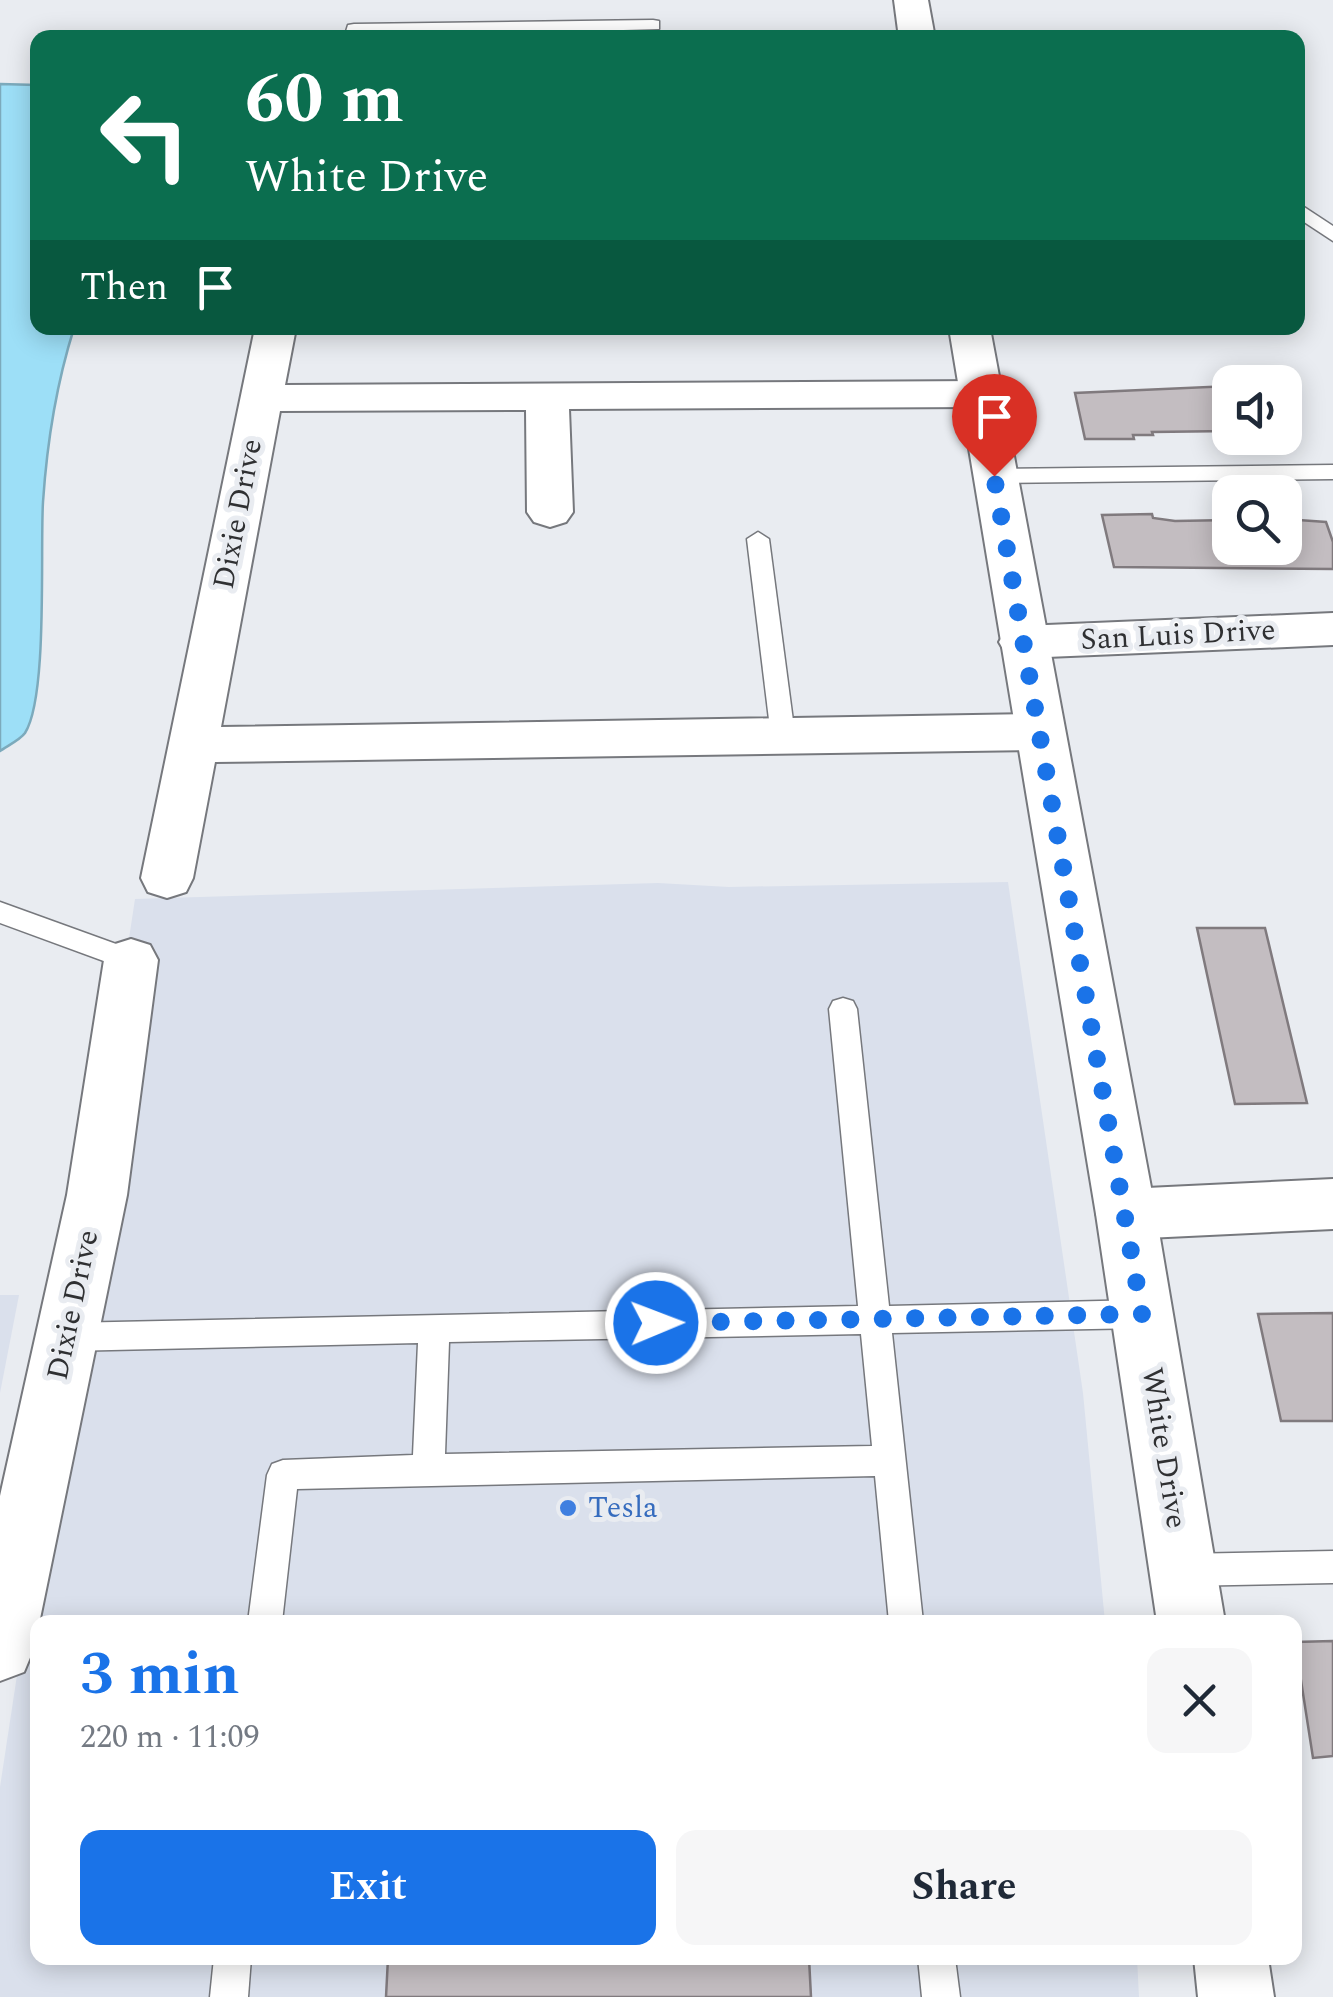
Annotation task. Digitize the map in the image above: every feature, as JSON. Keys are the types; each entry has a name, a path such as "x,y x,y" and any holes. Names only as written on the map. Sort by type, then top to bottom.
{"street":[{"path":"911,0 917,30"},
{"name":"Dixie Drive","path":"167,878 274,335"},
{"name":"White Drive","path":"969,335 1126,1214 1190,1615"},
{"path":"261,398 980,394"},
{"path":"546,396 550,512"},
{"name":"San Luis Drive","path":"1023,642 1333,629"},
{"path":"191,745 1039,732"},
{"name":"Dixie Drive","path":"1,1635 97,1195 131,960"},
{"path":"1126,1214 1333,1204"},
{"path":"1232,1965 1236,1997"}],"lane":[{"path":"652,0 654,30"},
{"path":"354,30 504,30"},
{"path":"1305,214 1333,235"},
{"path":"994,476 1333,472"},
{"path":"758,538 783,736"},
{"path":"0,912 131,960"},
{"path":"843,1008 905,1615"},
{"path":"66,1337 1142,1314"},
{"path":"428,1469 434,1328"},
{"path":"267,1615 283,1475 890,1460"},
{"path":"1184,1570 1333,1567"},
{"path":"229,1997 231,1965"},
{"path":"938,1965 941,1997"}],"shaded area":[{"name":"Tesla","path":"1008,882 1083,1393 1104,1615 30,1615 30,1965 1137,1965 1139,1997 0,1997 0,1787 135,899 658,883 729,887"},
{"path":"0,1295 19,1295 0,1393"}],"water":[{"path":"0,84 30,85 30,335 72,335 57,392 47,458 37,688 25,733 0,751"}],"building":[{"path":"1212,387 1212,431 1085,439 1075,393"},
{"path":"1152,514 1153,518 1175,521 1212,520 1212,565 1302,565 1302,520 1326,522 1333,542 1333,569 1114,567 1102,515"},
{"path":"1197,928 1265,928 1307,1103 1235,1104"},
{"path":"1333,1313 1333,1421 1281,1421 1258,1314"},
{"path":"1333,1641 1333,1756 1313,1758 1302,1687 1302,1642"},
{"path":"388,1965 809,1965 811,1997 386,1997"}],"place":[{"name":"Tesla","path":"568,1508"}],"route":[{"path":"656,1323 1142,1314 994,476"}]}
